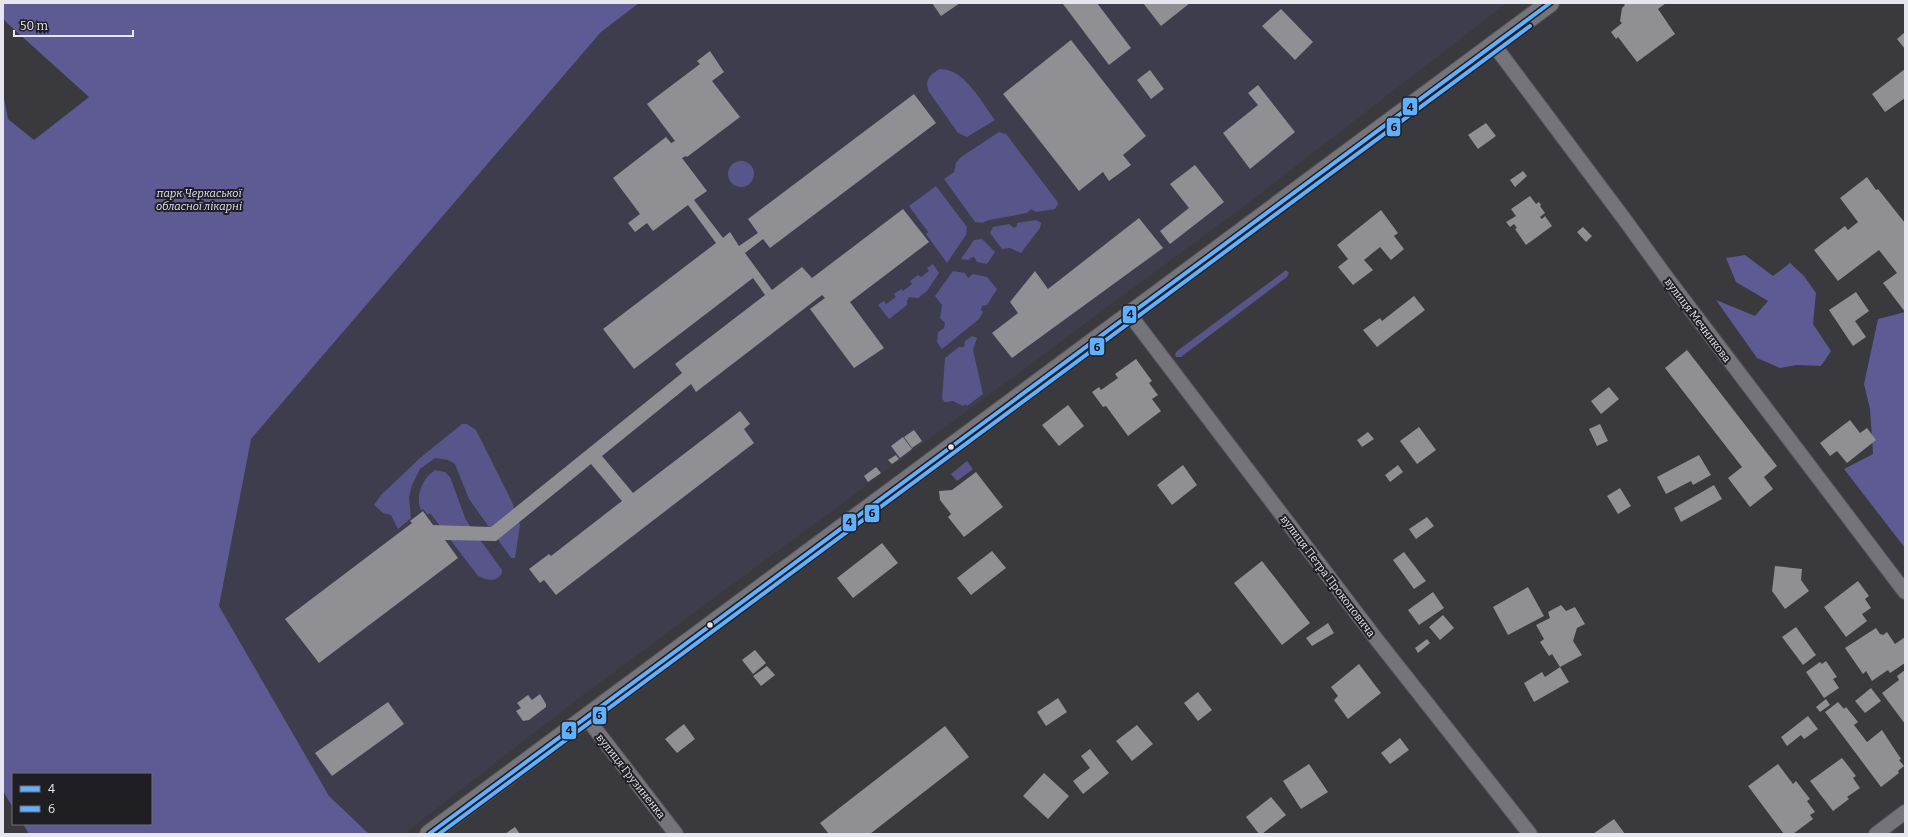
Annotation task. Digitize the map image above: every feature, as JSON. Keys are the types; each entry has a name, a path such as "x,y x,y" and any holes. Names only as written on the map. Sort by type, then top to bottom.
{"street":[{"path":"429,834 1550,3"},
{"name":"вулиця Мечникова","path":"1494,45 1667,278 1905,592"},
{"name":"вулиця Петра Прокоповича","path":"1130,315 1377,640 1530,834"},
{"name":"вулиця Грузиненка","path":"586,717 676,834"},
{"path":"1876,834 1905,812"}],"shaded area":[{"path":"639,3 1507,3 1244,206 579,698 404,834 369,834 329,796 219,606 251,439 601,32"},
{"path":"940,69 949,70 965,80 995,120 967,137 958,133 929,92 927,84 929,78 933,73"},
{"path":"999,132 1006,134 1057,201 1058,204 1055,209 1036,212 1031,209 1027,213 989,220 982,223 975,222 944,179 954,172 956,163 961,157"},
{"path":"741,161 750,165 754,174 750,183 741,187 732,183 728,174 732,165"},
{"path":"936,186 967,227 966,235 947,263 926,234 928,232 909,206"},
{"path":"1036,220 1041,223 1040,228 1021,253 1010,248 1002,249 990,233 993,227 1009,224 1014,228 1017,226 1017,223"},
{"path":"982,239 995,252 987,264 977,262 974,257 970,258 969,260 961,259 974,240"},
{"path":"933,264 939,273 927,291 918,298 909,297 907,305 889,319 878,305 884,301 886,304 896,297 894,294 901,289 903,291 912,284 910,281 918,275 921,277 929,271 927,268"},
{"path":"1286,270 1289,273 1287,277 1181,357 1176,357 1175,354 1177,351"},
{"path":"953,271 965,273 968,278 973,274 987,277 997,289 987,305 982,306 981,310 983,312 979,319 942,349 937,342 938,332 944,328 945,323 940,318 942,305 935,296"},
{"path":"972,336 977,338 973,350 983,394 967,406 966,404 963,406 953,401 945,402 942,399 945,358 959,347 964,347 965,341"},
{"path":"462,424 467,424 476,430 512,502 520,525 515,558 511,558 469,499 455,464 448,460 435,458 420,469 412,485 409,497 411,518 398,529 391,515 383,513 374,505 381,495 420,458"},
{"path":"967,461 973,469 957,481 951,474"},
{"path":"435,470 445,472 450,477 466,520 502,570 502,573 497,578 492,580 478,576 430,513 428,515 423,509 421,510 419,505 419,494 421,488 426,478"}],"green space":[{"name":"парк Черкаської обласної лікарні","path":"3,3 639,3 601,32 251,439 219,606 329,796 369,834 29,834 24,825 152,825 152,773 12,773 12,806 3,791 3,93 8,119 34,140 89,97 3,18"},
{"path":"1745,255 1773,276 1790,263 1804,276 1816,293 1813,324 1831,351 1821,366 1797,365 1780,368 1757,358 1716,300 1755,316 1768,301 1736,282 1726,258"},
{"path":"1905,312 1905,548 1844,469 1873,454 1870,409 1864,384 1878,319"}],"building":[{"path":"932,3 960,3 941,16"},
{"path":"1097,3 1131,48 1109,65 1063,4"},
{"path":"1143,3 1190,3 1161,26"},
{"path":"1623,3 1666,3 1658,9 1675,34 1637,62 1618,37 1616,39 1611,32 1622,23 1620,21 1622,8 1625,5"},
{"path":"1281,9 1313,42 1295,60 1262,26"},
{"path":"1905,32 1905,49 1897,39"},
{"path":"1071,40 1146,136 1123,155 1131,165 1109,181 1103,172 1079,191 1003,94"},
{"path":"710,51 724,72 712,81 740,117 687,157 682,158 707,191 694,200 723,238 730,232 739,246 758,233 748,219 914,94 936,123 770,248 763,239 745,253 772,290 802,267 812,278 903,209 929,242 850,302 884,348 854,368 810,309 825,298 822,295 696,392 691,384 602,456 633,493 740,411 750,424 744,429 754,443 556,595 544,580 540,583 529,569 549,554 551,556 622,501 591,464 496,541 445,540 458,558 319,663 285,619 412,523 410,521 423,511 433,525 491,527 682,373 675,364 765,295 753,278 634,369 603,329 716,243 688,205 653,231 647,223 635,232 628,223 640,214 613,178 666,137 671,143 675,141 647,104 700,64 697,61"},
{"path":"1905,69 1905,98 1885,112 1872,94"},
{"path":"1150,70 1164,89 1151,99 1137,80"},
{"path":"1258,85 1295,132 1250,169 1223,133 1258,105 1248,93"},
{"path":"1486,123 1496,136 1478,149 1468,135"},
{"path":"1195,165 1224,202 1170,244 1160,231 1189,208 1170,184"},
{"path":"1523,171 1527,176 1515,187 1510,180"},
{"path":"1867,177 1876,190 1878,189 1905,223 1905,312 1883,283 1897,273 1879,250 1838,281 1814,250 1845,226 1848,230 1858,222 1840,198"},
{"path":"1530,196 1536,204 1539,202 1545,213 1540,217 1542,219 1545,216 1552,226 1526,245 1515,229 1517,228 1514,224 1510,227 1506,222 1516,216 1511,209"},
{"path":"1381,210 1398,233 1394,236 1404,249 1391,260 1380,247 1364,260 1373,270 1353,285 1338,267 1348,259 1337,245"},
{"path":"1139,218 1163,248 1012,358 992,333 1018,313 1010,302 1035,271 1048,289"},
{"path":"1583,227 1592,236 1586,242 1577,232"},
{"path":"1856,292 1869,311 1855,321 1866,337 1853,346 1829,310"},
{"path":"1414,296 1425,310 1377,347 1363,330 1380,318 1382,321"},
{"path":"1687,350 1777,466 1764,477 1773,489 1750,507 1728,478 1742,467 1665,368"},
{"path":"1136,359 1152,381 1149,383 1158,395 1152,399 1161,411 1128,436 1106,406 1103,407 1092,392 1099,387 1101,390 1118,378 1115,374"},
{"path":"1609,387 1619,399 1601,414 1591,401"},
{"path":"1068,405 1084,426 1059,446 1042,425"},
{"path":"1850,420 1860,433 1867,428 1876,440 1847,463 1837,451 1830,456 1820,443"},
{"path":"1600,424 1608,441 1597,446 1589,429"},
{"path":"1419,427 1436,450 1417,464 1400,441"},
{"path":"914,430 922,441 912,448 904,437"},
{"path":"1368,432 1374,439 1362,447 1357,440"},
{"path":"903,437 912,449 900,458 891,446"},
{"path":"896,455 899,459 892,464 888,460"},
{"path":"1699,455 1711,475 1693,485 1691,481 1666,494 1657,477"},
{"path":"1183,465 1197,485 1172,505 1157,485"},
{"path":"1398,465 1403,472 1390,482 1385,475"},
{"path":"876,467 881,473 868,482 864,476"},
{"path":"976,472 1003,507 964,537 948,517 951,514 940,500 939,491 952,490"},
{"path":"1714,485 1722,499 1681,522 1674,508"},
{"path":"1620,488 1631,506 1618,514 1607,496"},
{"path":"1427,517 1434,526 1416,539 1409,529"},
{"path":"882,543 898,563 853,598 837,578"},
{"path":"992,551 1006,568 971,595 957,578"},
{"path":"1404,552 1426,581 1414,589 1393,560"},
{"path":"1262,561 1310,623 1282,645 1234,583"},
{"path":"1775,566 1802,569 1801,580 1809,591 1785,609 1772,591"},
{"path":"1858,581 1869,596 1865,599 1871,608 1862,614 1867,621 1846,637 1824,607"},
{"path":"1528,587 1544,616 1508,635 1493,607"},
{"path":"1433,592 1444,608 1419,625 1408,610"},
{"path":"1561,605 1566,611 1575,607 1585,624 1577,628 1573,641 1582,655 1560,667 1552,654 1549,656 1540,642 1544,639 1536,625 1550,618 1548,612"},
{"path":"1443,615 1454,628 1440,640 1429,627"},
{"path":"1328,623 1334,633 1312,646 1306,638"},
{"path":"1796,627 1816,655 1803,665 1782,637"},
{"path":"1876,628 1880,634 1883,635 1887,632 1895,644 1905,637 1905,663 1890,673 1888,670 1872,681 1866,671 1863,674 1845,648"},
{"path":"1427,639 1430,643 1418,653 1415,648"},
{"path":"755,650 766,663 753,674 742,660"},
{"path":"1826,661 1837,677 1833,679 1839,688 1824,698 1806,672 1820,662 1822,664"},
{"path":"1359,664 1381,693 1348,719 1334,700 1338,696 1331,687"},
{"path":"767,666 775,675 761,686 753,676"},
{"path":"1560,667 1569,682 1534,702 1524,683 1542,672 1545,677"},
{"path":"1905,670 1905,724 1882,693 1899,680 1897,676"},
{"path":"1871,688 1881,701 1865,713 1855,701"},
{"path":"1198,692 1212,710 1198,721 1184,703"},
{"path":"540,694 546,704 546,707 529,720 523,721 516,711 521,708 517,703 528,695 532,700"},
{"path":"1058,698 1067,712 1046,726 1037,712"},
{"path":"1826,699 1830,705 1820,712 1816,707"},
{"path":"388,702 404,724 332,776 315,753"},
{"path":"1838,702 1844,709 1846,707 1858,722 1854,725 1867,742 1882,730 1901,759 1899,760 1904,766 1898,771 1899,773 1881,787 1825,712"},
{"path":"1808,716 1818,729 1804,739 1801,735 1787,746 1781,737"},
{"path":"684,724 695,739 677,753 665,739"},
{"path":"1137,725 1153,744 1132,761 1116,741"},
{"path":"945,726 969,757 870,834 829,834 820,823"},
{"path":"1400,738 1409,750 1390,764 1381,753"},
{"path":"1090,749 1109,773 1083,794 1073,781 1090,768 1081,756"},
{"path":"1842,758 1856,776 1853,778 1860,788 1847,797 1849,799 1833,811 1810,781"},
{"path":"1309,764 1328,792 1301,809 1283,781"},
{"path":"1778,764 1793,784 1796,781 1810,799 1807,801 1815,812 1810,815 1813,819 1793,834 1784,834 1748,786"},
{"path":"1044,773 1069,796 1048,819 1023,796"},
{"path":"1271,797 1286,815 1262,834 1259,834 1246,817"},
{"path":"1614,819 1625,834 1593,834"},
{"path":"515,827 520,834 505,834 512,829"}],"transit line":[{"name":"4","path":"429,834 1550,3"},
{"name":"6","path":"439,834 1530,26"}]}
